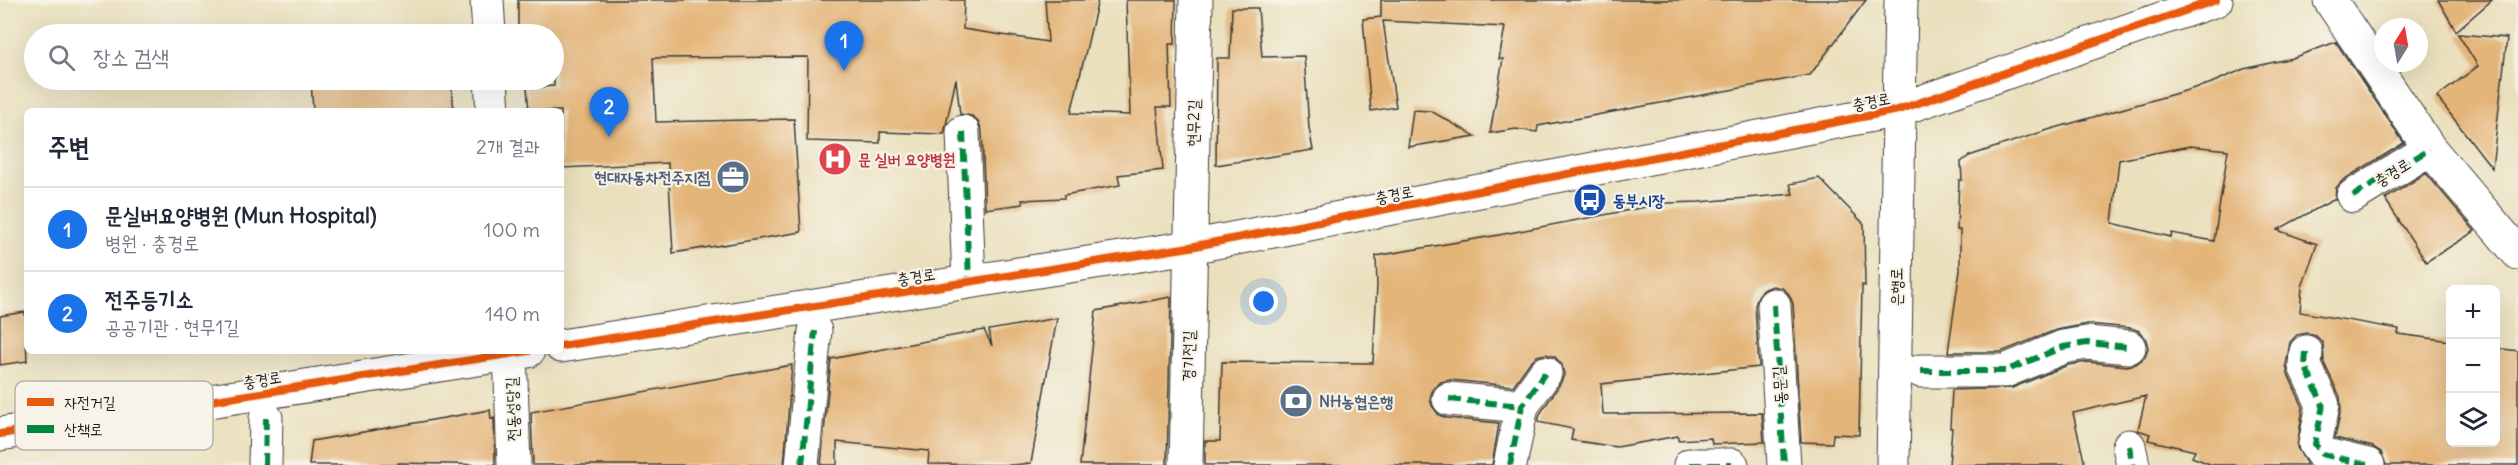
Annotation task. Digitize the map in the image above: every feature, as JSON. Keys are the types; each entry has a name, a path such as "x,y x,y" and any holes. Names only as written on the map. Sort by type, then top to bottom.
{"street":[{"path":"487,0 488,24"},
{"name":"현무2길","path":"1190,247 1196,0"},
{"name":"은행로","path":"1893,465 1901,0"},
{"name":"충경로","path":"564,346 1190,247 1898,110 2216,0"},
{"path":"2330,0 2430,149 2518,254"},
{"path":"492,90 493,108"},
{"path":"963,132 969,281"},
{"name":"충경로","path":"2353,196 2430,149"},
{"name":"경기전길","path":"1186,465 1190,247"},
{"name":"동문길","path":"1774,305 1784,465"},
{"path":"802,465 815,332"},
{"path":"1921,371 2005,371 2063,347 2087,343 2129,347"},
{"path":"2306,352 2305,366 2323,405 2315,444 2322,454 2368,465"},
{"name":"충경로","path":"213,400 503,354"},
{"name":"전동성당길","path":"514,465 516,354"},
{"path":"1510,465 1522,406 1545,374"},
{"path":"1449,399 1522,406"},
{"path":"266,418 266,465"},
{"name":"충경로","path":"0,434 15,432"},
{"path":"1690,465 1732,465"}],"building":[{"path":"518,0 964,0 963,29 1048,42 1045,0 1098,0 1071,113 1130,115 1126,0 1176,0 1175,44 1169,44 1171,107 1157,107 1163,170 1118,175 1120,185 1064,195 1064,198 1022,200 1023,204 985,209 982,131 979,123 972,116 960,114 956,79 944,134 880,132 880,143 807,141 808,57 653,58 656,122 794,119 801,232 673,253 668,163 564,168 564,108 529,108 527,90 564,90 564,24 518,24"},
{"path":"1381,0 1866,0 1810,75 1538,126 1537,132 1516,129 1490,133 1503,59 1499,59 1505,27 1383,21 1396,107 1371,111 1363,19 1381,17"},
{"path":"2438,0 2492,0 2456,31"},
{"path":"1232,8 1258,8 1262,57 1304,56 1309,128 1313,150 1216,165 1217,58 1230,58"},
{"path":"2458,34 2507,38 2492,168 2437,97 2478,66"},
{"path":"2336,42 2404,143 2343,180 2336,188 2335,199 2277,230 2317,244 2302,287 2300,312 2399,329 2398,334 2446,340 2446,447 2500,447 2500,349 2518,351 2518,465 2386,465 2381,452 2373,447 2335,438 2341,409 2340,397 2324,363 2323,343 2316,336 2307,333 2297,335 2290,342 2286,365 2303,407 2297,447 2307,465 2212,465 2192,457 2195,451 2148,440 2150,434 2138,430 2146,396 2073,413 2085,465 1949,465 1952,390 2012,388 2068,365 2088,362 2127,366 2136,364 2145,357 2148,348 2146,339 2139,331 2131,328 2088,324 2056,330 2001,352 1948,352 1960,270 1960,230 1957,230 1959,180 1962,180 1961,162 1969,156 2048,130 2209,84 2244,69 2292,58","holes":["2190,146 2228,150 2214,241 2172,233 2171,237 2112,223 2119,160"]},
{"path":"312,90 452,90 454,108 313,108"},
{"path":"1413,110 1431,111 1475,136 1408,147"},
{"path":"2426,173 2475,231 2426,262 2385,199"},
{"path":"1819,178 1864,224 1865,286 1862,285 1859,435 1833,434 1832,443 1801,442 1793,304 1789,294 1782,288 1773,286 1763,290 1755,306 1759,367 1601,384 1603,414 1762,413 1764,442 1712,444 1711,438 1678,440 1678,436 1617,447 1571,440 1573,429 1538,422 1540,414 1564,375 1562,365 1555,357 1546,354 1537,356 1530,362 1513,386 1450,380 1441,382 1433,389 1430,398 1432,406 1439,415 1447,418 1499,423 1492,465 1205,465 1205,441 1220,441 1222,362 1373,363 1377,285 1376,256 1667,203 1793,194 1790,184"},
{"path":"1171,297 1167,465 1080,465 1096,311"},
{"path":"24,312 24,354 27,354 27,361 0,365 0,316"},
{"path":"1057,318 1031,463 1013,465 928,464 929,451 837,442 837,465 821,465 831,359 984,330 992,346 989,330"},
{"path":"792,365 784,465 533,465 531,412"},
{"path":"490,410 491,419 494,418 495,465 398,463 398,465 309,465 312,441"}],"marked path":[{"path":"963,132 969,281"},
{"path":"2353,196 2430,149"},
{"path":"1774,305 1784,465"},
{"path":"802,465 815,331"},
{"path":"1921,371 2005,371 2063,347 2087,343 2129,347"},
{"path":"2306,352 2305,366 2323,405 2315,444 2322,454 2368,465"},
{"path":"1510,465 1522,406 1545,373"},
{"path":"1449,399 1522,406"},
{"path":"265,465 266,418"},
{"path":"2129,446 2133,465"},
{"path":"1690,465 1732,465"}],"cycle path":[{"path":"564,346 1190,247 1898,110 2216,0"},
{"path":"213,401 509,354"},
{"path":"0,434 15,432"}],"place":[{"name":"문실버요양병원 (Mun Hospital)","path":"844,71"},
{"name":"전주등기소","path":"609,137"},
{"name":"문 실버 요양병원","path":"835,159"},
{"name":"현대자동차전주지점","path":"733,177"},
{"name":"동부시장","path":"1590,200"},
{"name":"NH농협은행","path":"1296,401"}]}
